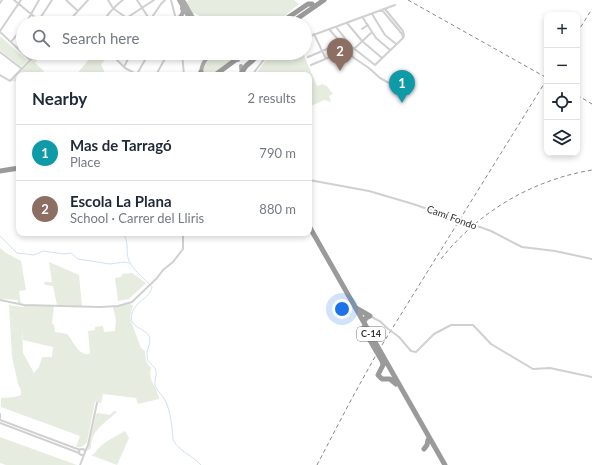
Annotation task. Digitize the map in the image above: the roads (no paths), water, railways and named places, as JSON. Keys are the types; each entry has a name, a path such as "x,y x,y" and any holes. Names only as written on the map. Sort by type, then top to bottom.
{"highway":[{"path":"302,16 318,0"},
{"path":"296,16 313,5 324,0"},
{"path":"290,16 308,4 313,5"},
{"path":"300,16 313,5"},
{"path":"219,72 235,60"},
{"path":"224,72 241,60"},
{"path":"243,72 246,66 253,60"},
{"path":"0,171 16,168"},
{"path":"0,174 16,171"},
{"name":"C-14","path":"312,231 444,465"},
{"name":"C-14","path":"312,236 364,325 428,440 444,465"},
{"path":"356,308 370,316 366,318 364,330 382,361 383,365 378,375 382,379 390,379 396,384"},
{"path":"428,440 424,449 434,449"}],"main road":[{"path":"179,0 183,12 180,16"},
{"path":"179,0 188,16"},
{"path":"183,0 192,16"},
{"path":"200,72 205,60"},
{"path":"236,60 241,66 242,72"}],"street":[{"path":"14,0 32,14 39,0"},
{"path":"16,47 0,32 21,0"},
{"path":"41,16 52,0"},
{"path":"66,0 78,11"},
{"path":"73,16 88,0"},
{"path":"108,0 114,10 123,16"},
{"path":"108,16 123,0"},
{"path":"137,0 147,16"},
{"path":"129,16 154,0"},
{"path":"153,16 165,0"},
{"path":"172,0 175,16"},
{"path":"111,3 118,4"},
{"path":"326,59 314,34 395,5"},
{"path":"336,27 354,48 375,65 403,38 403,34 384,10"},
{"path":"175,13 180,16"},
{"path":"372,14 385,35 396,44"},
{"path":"363,17 376,38 390,50"},
{"path":"346,23 362,41 382,58"},
{"path":"362,29 368,25"},
{"path":"329,29 354,58 380,78 408,94"},
{"path":"354,48 372,32"},
{"path":"11,42 16,36"},
{"path":"312,55 341,43"},
{"path":"311,65 347,50"},
{"path":"0,52 22,70 30,60"},
{"path":"117,60 124,67 133,72"},
{"path":"124,67 128,60"},
{"path":"140,72 146,60"},
{"path":"158,72 164,60"},
{"path":"183,60 184,72"},
{"path":"254,72 264,60"},
{"path":"0,75 10,81 16,76"},
{"name":"Camí Fondo","path":"312,181 369,191 413,204 491,231 522,247 555,251 592,260"},
{"path":"0,300 24,305 100,307 118,306 132,302 163,270 173,262 183,249 182,236"},
{"path":"370,316 381,322 399,337 411,351 416,352 434,334 450,325 473,325 491,344 533,369 550,368 592,377"},
{"path":"81,464 97,403"},
{"path":"0,414 0,420 84,453"},
{"path":"81,464 80,452 88,442"},
{"path":"80,452 84,453"}],"waterway":[{"path":"0,236 17,253 34,255 43,251 64,254 71,253 78,259 110,264 124,262 129,263"},
{"path":"124,236 127,243 129,262 152,287 149,294 134,309 131,318 132,322 147,333 150,338 147,359 156,371 155,386 168,407 173,440 179,448 201,465"}],"railway":[{"path":"408,0 544,76"},
{"path":"580,28 592,9"},
{"path":"382,345 544,84"},
{"path":"580,97 592,104"},
{"path":"441,259 472,227 489,213 508,201 528,190 548,182 592,170"},
{"path":"317,465 376,355"}],"place":[{"name":"Escola La Plana","path":"340,71"},
{"name":"Mas de Tarragó","path":"402,103"}]}
